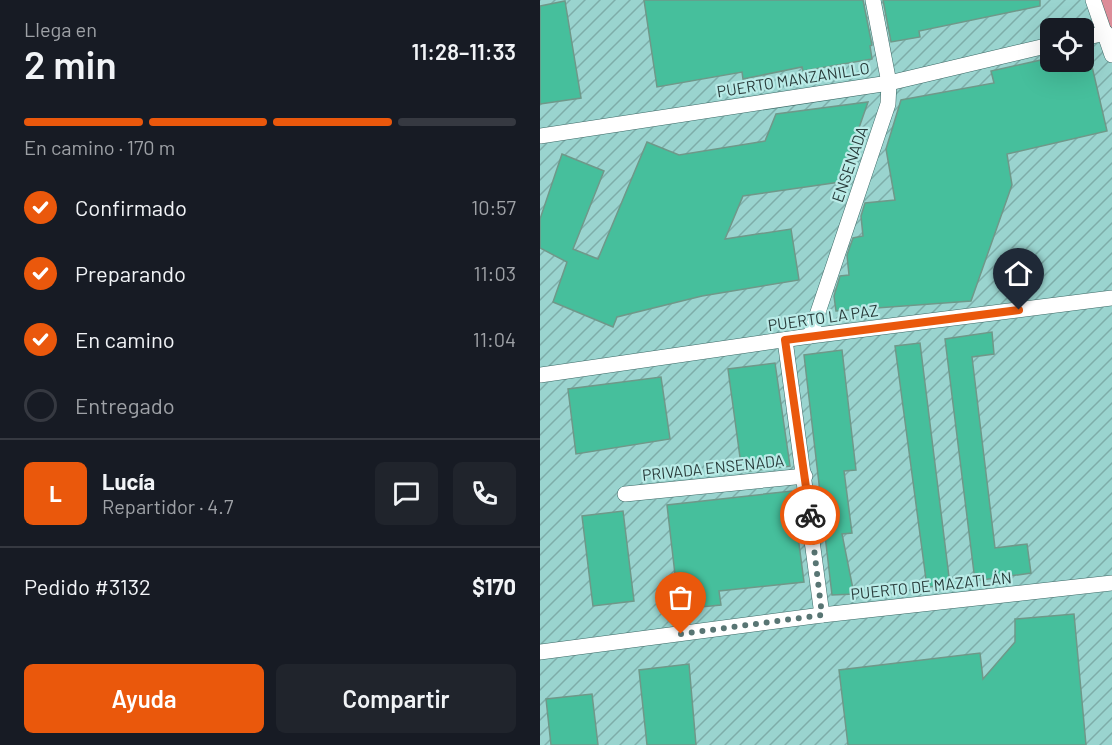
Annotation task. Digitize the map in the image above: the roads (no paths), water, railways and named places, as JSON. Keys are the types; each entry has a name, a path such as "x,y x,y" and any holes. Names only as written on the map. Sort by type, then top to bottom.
{"street":[{"name":"ENSENADA","path":"810,336 888,104 889,82 873,0"},
{"path":"1093,0 1112,55"},
{"path":"1094,36 1106,33"},
{"name":"PUERTO MANZANILLO","path":"540,136 889,82 1040,47"},
{"name":"PUERTO LA PAZ","path":"540,375 810,336 1112,298"},
{"path":"785,340 822,615"},
{"name":"PRIVADA ENSENADA","path":"625,494 805,476"},
{"name":"PUERTO DE MAZATLÁN","path":"540,652 822,615 1112,583"}]}
